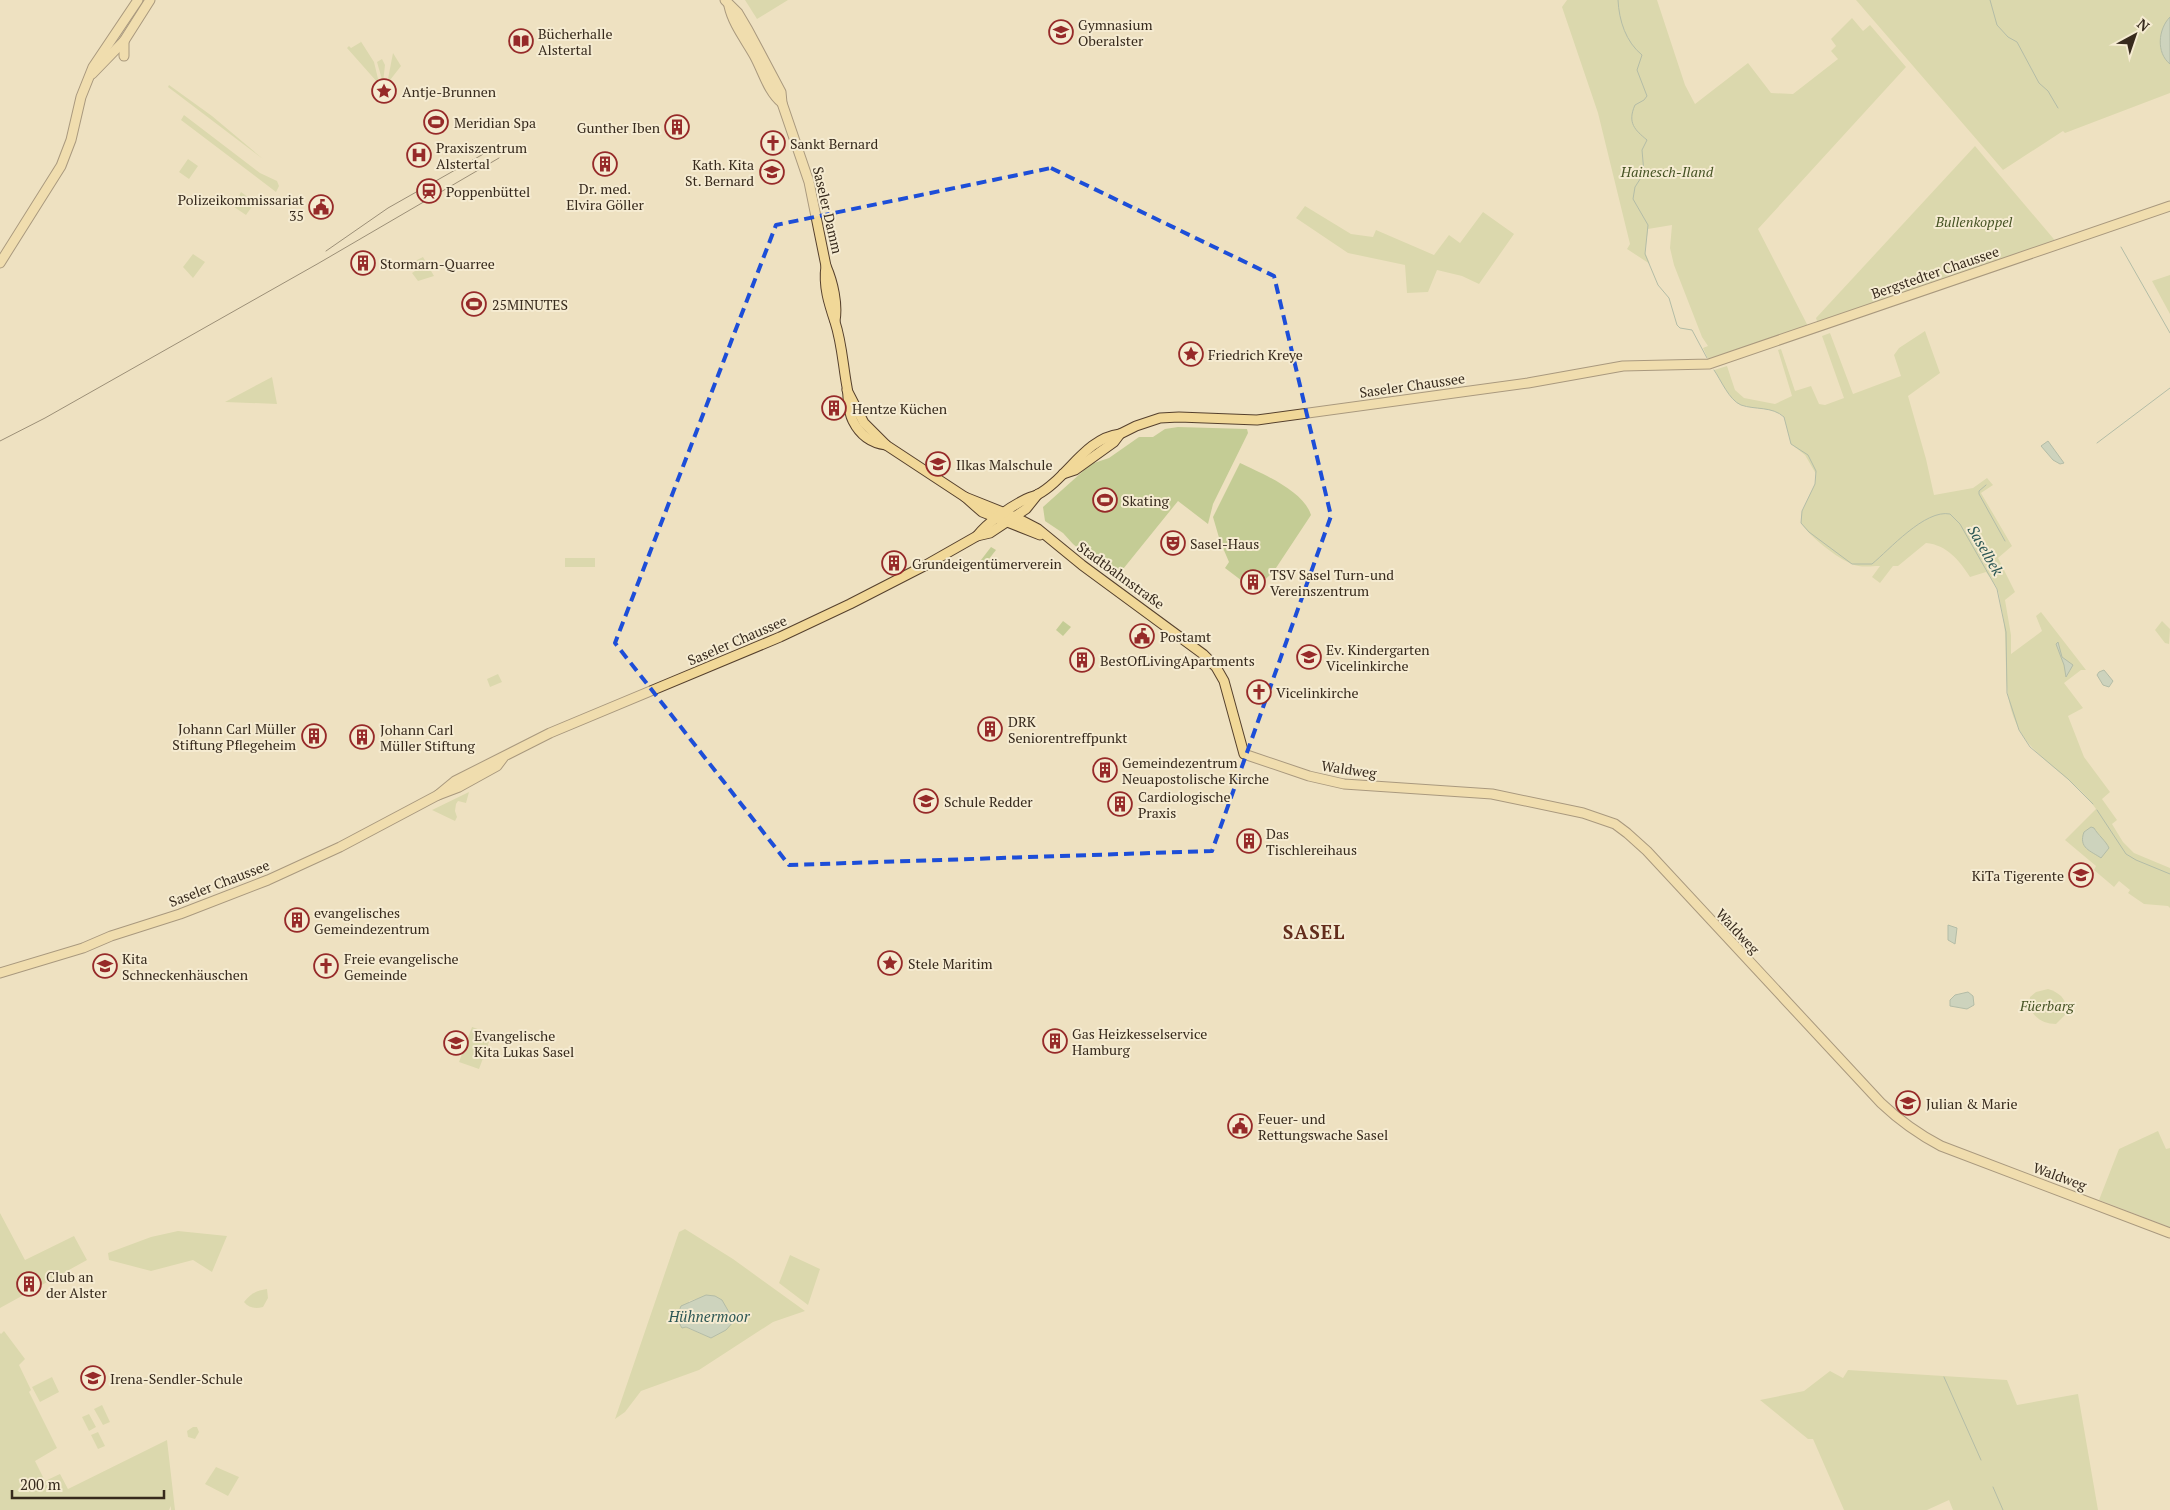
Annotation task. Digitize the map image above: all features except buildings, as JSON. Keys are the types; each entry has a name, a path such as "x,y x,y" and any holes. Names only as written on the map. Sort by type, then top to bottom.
{"main road":[{"path":"0,263 61,166 68,150 78,106 90,76 138,0"},
{"path":"90,76 124,41 150,0"},
{"name":"Saseler Damm","path":"727,3 732,17 774,95 782,103"},
{"name":"Saseler Damm","path":"727,3 738,13 760,50 781,92 782,103 809,182 826,266 831,277 837,313 835,322 849,412 860,425"},
{"path":"124,41 124,56"},
{"name":"Bergstedter Chaussee","path":"1709,364 2170,206"},
{"name":"Saseler Chaussee","path":"0,973 83,948 111,936 180,914 268,880 340,847 438,795 455,781 494,760 503,758 558,730 813,622 926,565 977,536 990,532 1006,523 1031,504 1038,494 1062,474 1075,470 1114,442 1120,434 1136,426 1160,418 1187,417 1257,420 1528,383 1617,367 1709,364"},
{"name":"Stadtbahnstraße","path":"860,425 869,440 886,445 965,497 982,512 1054,542"},
{"name":"Saseler Chaussee","path":"977,536 985,525 1026,499 1038,494"},
{"name":"Stadtbahnstraße","path":"965,497 1006,512 1038,528 1203,654 1219,672 1224,681 1244,754"},
{"path":"1031,504 1030,513 1038,528"},
{"name":"Waldweg","path":"1244,754 1304,775 1328,781 1354,785 1500,795 1583,813 1615,824 1627,832 1646,851 1874,1096 1900,1121 1920,1135 1941,1146 2170,1233"}],"highlighted area":[{"path":"1051,168 1274,276 1331,516 1212,851 789,865 615,643 776,225"}],"green space":[{"path":"745,0 788,0 757,19"},
{"name":"Hainesch-Iland","path":"1567,0 1657,0 1685,85 1695,104 1748,63 1771,93 1793,94 1838,59 1831,51 1836,46 1831,39 1852,18 1863,31 1870,25 1906,67 1758,229 1810,330 1709,361 1703,348 1708,346 1702,337 1674,265 1670,248 1672,225 1648,229 1645,252 1650,264 1627,249 1630,244 1598,113 1562,7"},
{"path":"1856,0 2170,0 2170,93 2065,133 2063,131 2003,170"},
{"path":"360,40 374,62 379,83 347,48 349,46 351,48 361,42"},
{"path":"393,53 401,66 387,84"},
{"path":"382,59 385,65 383,83 377,62"},
{"path":"169,85 212,116 263,159 168,87"},
{"path":"184,115 260,173 277,181 279,186 276,192 181,120"},
{"name":"Bullenkoppel","path":"1975,146 2058,244 1819,327 1816,318"},
{"path":"188,159 198,166 189,179 179,172"},
{"path":"241,192 253,201 253,205 246,215 234,207"},
{"path":"1305,206 1351,234 1373,237 1376,230 1434,255 1449,235 1460,243 1483,212 1514,234 1479,284 1462,276 1437,270 1428,292 1407,293 1405,265 1348,253 1296,218"},
{"path":"193,254 205,262 193,278 183,267"},
{"path":"423,257 434,276 418,281 412,273 415,271 412,267 415,265 413,262"},
{"path":"2170,275 2170,314 2152,281"},
{"path":"1925,331 1940,373 1908,396 1934,495 1973,488 1987,478 1993,485 1981,493 2012,546 1998,558 2015,592 2005,600 2011,635 2011,654 2042,631 2036,616 2041,612 2086,670 2081,670 2064,683 2083,708 2068,716 2084,757 2110,792 2102,799 2117,820 2112,824 2123,842 2134,853 2170,868 2170,908 2168,906 2144,904 2128,893 2130,890 2119,881 2114,887 2094,870 2096,866 2065,840 2096,809 2087,797 2032,747 2016,723 2008,696 2004,625 1999,597 1997,588 1986,572 1970,577 1952,554 1933,544 1926,543 1898,566 1893,566 1880,583 1872,577 1880,566 1855,565 1817,541 1801,523 1802,511 1815,484 1816,474 1805,455 1791,444 1784,417 1774,411 1741,405 1729,394 1714,370 1727,366 1735,390 1744,398 1775,404 1792,396 1778,350 1781,349 1795,391 1811,386 1819,404 1825,405 1844,398 1822,336 1830,333 1853,394 1901,376 1894,355 1899,348"},
{"path":"272,377 277,404 225,402"},
{"path":"1178,427 1247,429 1248,433 1213,504 1208,524 1178,501 1115,579 1073,544 1063,533 1045,521 1043,507 1091,464 1109,458 1139,437 1153,437 1165,429"},
{"path":"1240,463 1291,491 1307,506 1311,515 1274,571 1254,590 1225,568 1229,562 1213,517"},
{"path":"991,547 996,550 985,564 981,560"},
{"path":"565,558 595,558 595,567 565,567"},
{"path":"1063,621 1071,627 1063,636 1056,630"},
{"path":"2162,621 2170,629 2169,644 2165,643 2155,630"},
{"path":"498,674 502,682 490,687 487,679"},
{"path":"469,792 466,803 458,801 456,804 455,811 457,817 455,821 432,810"},
{"name":"Füerbarg","path":"2048,989 2060,995 2066,1006 2065,1015 2056,1024 2040,1020 2029,1006 2030,997 2036,992"},
{"path":"472,1027 492,1034 479,1069 459,1062"},
{"path":"2158,1131 2166,1149 2170,1148 2170,1227 2099,1200 2119,1149"},
{"path":"0,1213 25,1260 74,1236 87,1260 0,1308"},
{"path":"685,1229 733,1259 805,1311 773,1322 699,1370 641,1391 625,1412 615,1419 679,1232","holes":["709,1296 720,1300 733,1316 726,1330 711,1338 685,1327 689,1301"]},
{"path":"178,1231 227,1236 212,1272 193,1260 151,1271 109,1260 108,1253 151,1237"},
{"path":"790,1255 820,1269 808,1305 779,1283"},
{"path":"267,1289 268,1298 263,1307 252,1308 244,1302 254,1293"},
{"path":"4,1331 25,1359 19,1365 31,1390 29,1392 57,1448 35,1461 45,1481 60,1474 68,1489 167,1440 175,1510 171,1510 171,1506 169,1510 0,1510 0,1333"},
{"path":"1848,1370 2007,1380 2017,1405 2078,1394 2098,1510 1953,1510 1949,1500 1927,1510 1844,1510 1813,1439 1808,1439 1760,1400 1804,1391 1830,1371 1843,1378"},
{"path":"52,1377 59,1392 40,1402 32,1387"},
{"path":"102,1405 110,1422 103,1425 94,1409"},
{"path":"89,1414 96,1427 89,1431 82,1417"},
{"path":"197,1427 199,1432 195,1439 188,1437 187,1431"},
{"path":"98,1432 105,1446 98,1449 91,1435"},
{"path":"216,1467 239,1477 228,1496 205,1484"}],"water":[{"path":"2170,17 2170,64 2162,54 2160,41 2163,28"},
{"path":"2048,441 2064,463 2060,464 2053,460 2041,446"},
{"path":"2058,642 2062,657 2073,665 2066,677 2064,665 2056,644"},
{"path":"2104,670 2113,681 2109,687 2103,685 2097,675"},
{"path":"2091,827 2094,828 2109,848 2101,858 2090,851 2083,842 2084,832"},
{"path":"1948,925 1957,928 1955,944 1948,940"},
{"path":"1968,992 1973,996 1974,1005 1967,1009 1950,1006 1950,1000 1955,995"},
{"name":"Hühnermoor","path":"706,1295 715,1296 722,1300 734,1321 726,1330 711,1338 686,1327 682,1328 679,1320 681,1306"}],"waterway":[{"name":"Saselbek","path":"1618,0 1624,31 1636,50 1642,55 1637,70 1647,96 1635,105 1632,117 1634,126 1647,140 1642,150 1644,173 1635,187 1633,199 1648,225 1645,254 1658,285 1669,298 1677,325 1680,328 1692,330 1707,358"},
{"path":"1990,0 1997,25 2008,37 2017,42 2039,83 2048,91 2058,108"},
{"path":"2121,247 2170,333"},
{"name":"Saselbek","path":"1714,370 1729,394 1741,405 1774,411 1784,417 1791,444 1808,455 1816,471 1815,484 1802,511 1801,523 1809,532 1852,564 1872,564 1908,532 1919,524 1940,514 1950,514 1960,524 1997,589 2006,632 2007,693 2019,730 2030,747 2068,779 2093,804"},
{"path":"2097,443 2170,388"},
{"path":"1986,485 1979,491 1979,494 2005,541"},
{"name":"Saselbek","path":"2097,810 2126,854 2170,874"},
{"path":"1944,1377 1981,1460"},
{"path":"1993,1487 2003,1510"}],"tram line":[{"path":"326,251 388,208 494,148"},
{"path":"0,441 45,418 319,263 499,158"}],"place":[{"name":"Gymnasium Oberalster","path":"1061,32"},
{"name":"Bücherhalle Alstertal","path":"521,41"},
{"name":"Antje-Brunnen","path":"384,91"},
{"name":"Meridian Spa","path":"436,122"},
{"name":"Gunther Iben","path":"677,127"},
{"name":"Sankt Bernard","path":"773,143"},
{"name":"Praxiszentrum Alstertal","path":"419,155"},
{"name":"Dr. med. Elvira Göller","path":"605,164"},
{"name":"Kath. Kita St. Bernard","path":"772,172"},
{"name":"Poppenbüttel","path":"429,191"},
{"name":"Polizeikommissariat 35","path":"321,207"},
{"name":"Stormarn-Quarree","path":"363,263"},
{"name":"25MINUTES","path":"474,304"},
{"name":"Friedrich Kreye","path":"1191,354"},
{"name":"Hentze Küchen","path":"834,408"},
{"name":"Ilkas Malschule","path":"938,464"},
{"name":"Skating","path":"1105,500"},
{"name":"Sasel-Haus","path":"1173,543"},
{"name":"Grundeigentümerverein","path":"894,563"},
{"name":"TSV Sasel Turn-und Vereinszentrum","path":"1253,582"},
{"name":"Postamt","path":"1142,636"},
{"name":"Ev. Kindergarten Vicelinkirche","path":"1309,657"},
{"name":"BestOfLivingApartments","path":"1082,660"},
{"name":"Vicelinkirche","path":"1259,692"},
{"name":"DRK Seniorentreffpunkt","path":"990,729"},
{"name":"Johann Carl Müller Stiftung Pflegeheim","path":"314,736"},
{"name":"Johann Carl Müller Stiftung","path":"362,737"},
{"name":"Gemeindezentrum Neuapostolische Kirche","path":"1105,770"},
{"name":"Schule Redder","path":"926,801"},
{"name":"Cardiologische Praxis","path":"1120,804"},
{"name":"Das Tischlereihaus","path":"1249,841"},
{"name":"KiTa Tigerente","path":"2081,875"},
{"name":"evangelisches Gemeindezentrum","path":"297,920"},
{"name":"Stele Maritim","path":"890,963"},
{"name":"Kita Schneckenhäuschen","path":"105,966"},
{"name":"Freie evangelische Gemeinde","path":"326,966"},
{"name":"Gas Heizkesselservice Hamburg","path":"1055,1041"},
{"name":"Evangelische Kita Lukas Sasel","path":"456,1043"},
{"name":"Julian & Marie","path":"1908,1103"},
{"name":"Feuer- und Rettungswache Sasel","path":"1240,1126"},
{"name":"Club an der Alster","path":"29,1284"},
{"name":"Irena-Sendler-Schule","path":"93,1378"}],"district":[{"name":"SASEL","path":"1314,931"}]}
